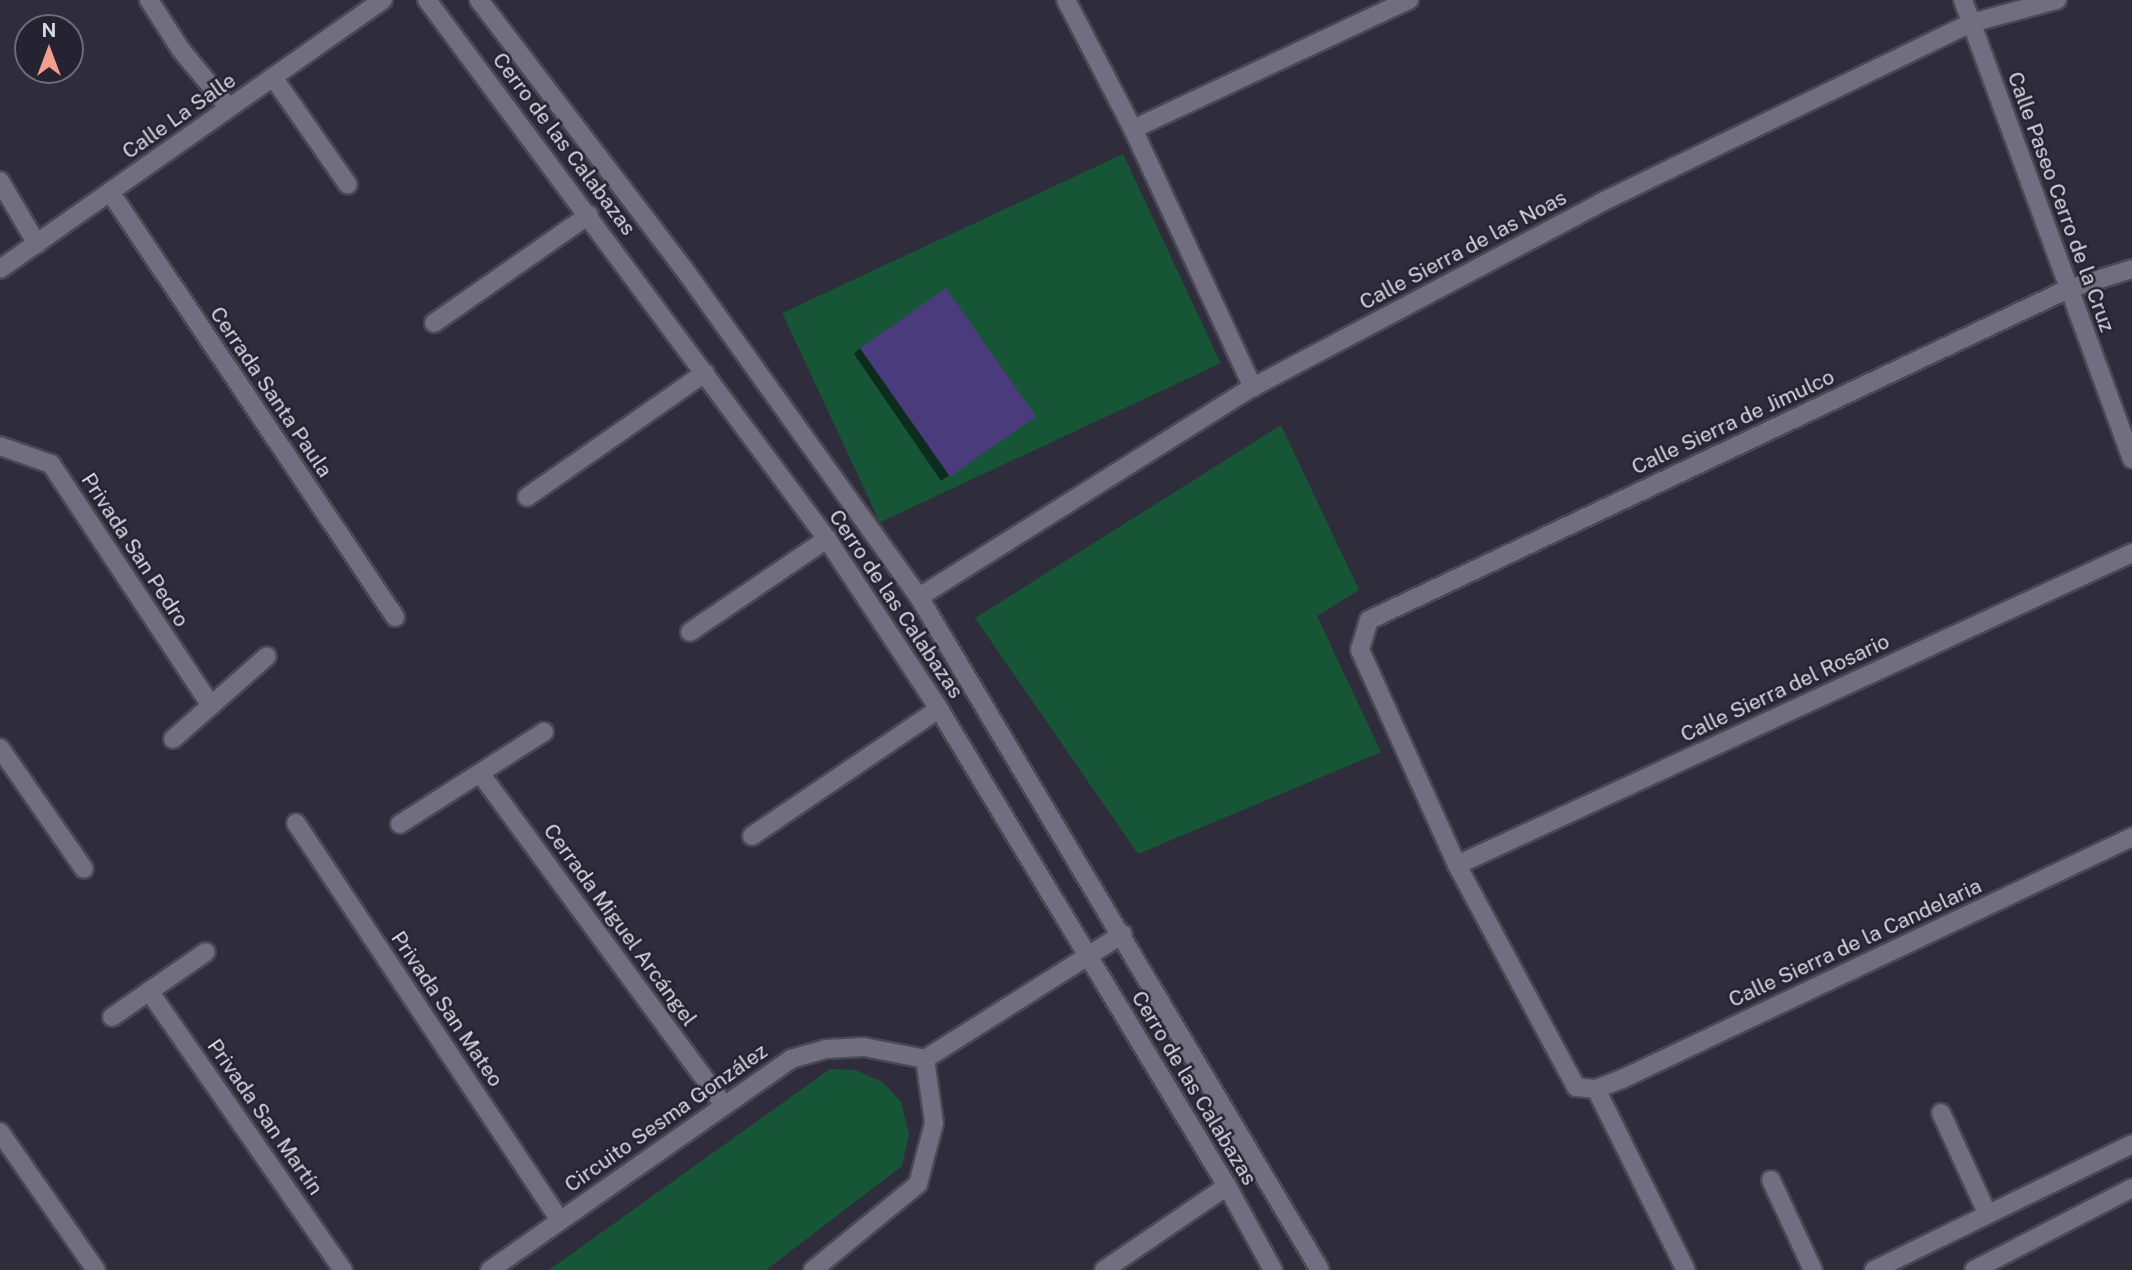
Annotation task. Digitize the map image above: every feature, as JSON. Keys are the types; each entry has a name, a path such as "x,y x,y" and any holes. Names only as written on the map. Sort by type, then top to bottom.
{"street":[{"path":"149,0 181,50 229,108"},
{"name":"Calle La Salle","path":"0,269 383,0"},
{"name":"Cerro de las Calabazas","path":"427,0 827,539 939,709 1227,1186 1273,1270"},
{"name":"Cerro de las Calabazas","path":"479,0 684,269 919,597 1123,934 1320,1270"},
{"path":"1066,0 1133,129 1253,387"},
{"path":"1133,129 1409,0"},
{"name":"Calle Paseo Cerro de la Cruz","path":"1963,0 2132,459"},
{"name":"Calle Sierra de las Noas","path":"919,597 1253,387 1600,202 1971,23 2057,0"},
{"path":"273,77 348,185"},
{"path":"0,181 37,244"},
{"name":"Cerrada Santa Paula","path":"110,192 394,617"},
{"path":"434,323 589,215"},
{"name":"Calle Sierra de Jimulco","path":"1457,865 1360,650 1362,632 1369,620 2068,289 2132,269"},
{"path":"527,497 705,373"},
{"name":"Privada San Pedro","path":"0,446 51,464 211,706"},
{"path":"690,632 827,539"},
{"name":"Calle Sierra del Rosario","path":"1457,865 2132,553"},
{"path":"173,739 267,656"},
{"path":"752,836 939,709"},
{"path":"400,824 544,732"},
{"path":"0,748 84,869"},
{"name":"Cerrada Miguel Arcángel","path":"480,773 724,1105"},
{"name":"Privada San Mateo","path":"296,823 560,1220"},
{"name":"Calle Sierra de la Candelaria","path":"1596,1089 2132,837"},
{"path":"1457,865 1576,1087 1596,1089 1686,1270"},
{"path":"813,1270 918,1184 934,1123 925,1059 1123,934"},
{"path":"112,1017 206,952"},
{"name":"Privada San Martín","path":"149,991 343,1270"},
{"name":"Circuito Sesma González","path":"490,1270 791,1059 826,1049 864,1047 925,1059"},
{"path":"1941,1113 1987,1213"},
{"path":"0,1132 96,1270"},
{"path":"1874,1270 2132,1144"},
{"path":"1771,1180 1813,1270"},
{"path":"1104,1270 1227,1186"},
{"path":"1974,1270 2132,1188"}],"green space":[{"path":"1123,154 1221,363 880,522 782,313"},
{"path":"1281,425 1359,590 1317,616 1381,752 1138,854 975,618"},
{"path":"830,1069 856,1070 884,1083 901,1102 909,1134 902,1166 766,1270 549,1270"}],"building":[{"path":"946,288 1036,417 950,477 860,348"}]}
